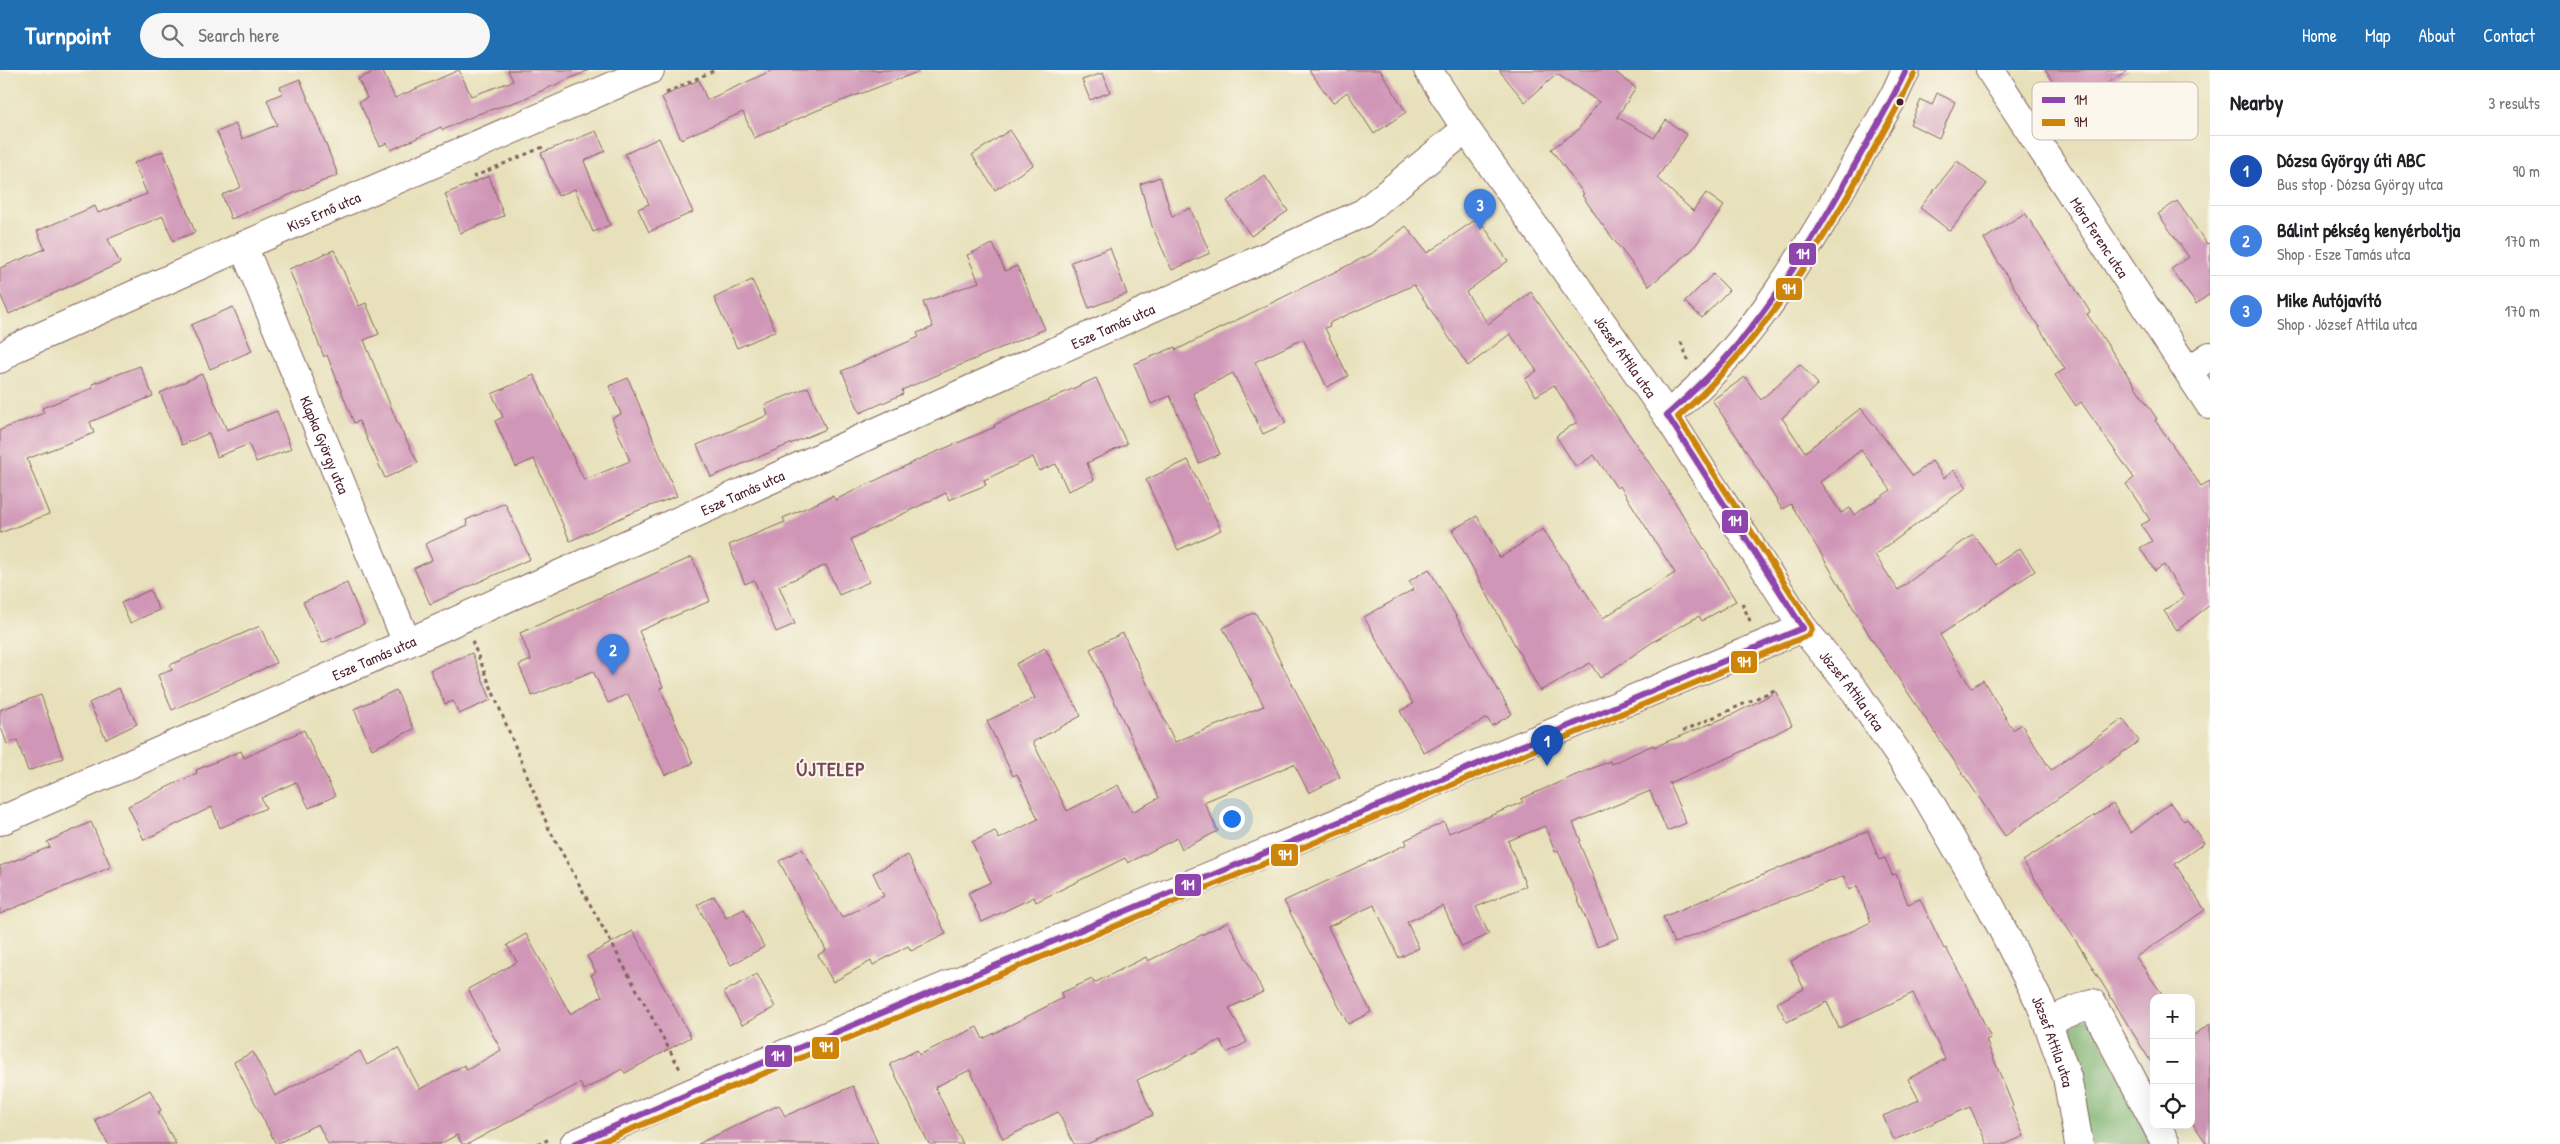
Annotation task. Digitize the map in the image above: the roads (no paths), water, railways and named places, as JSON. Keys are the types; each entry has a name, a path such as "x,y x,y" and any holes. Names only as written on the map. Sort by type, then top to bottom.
{"street":[{"name":"Kiss Ernő utca","path":"0,359 15,348 243,246 650,70"},
{"name":"József Attila utca","path":"1428,70 1466,129 1667,414 1803,628 1855,691 1921,787 1991,907 2041,1005 2067,1077 2079,1144"},
{"path":"1667,414 1695,392 1754,325 1798,261 1894,96 1906,70"},
{"name":"Móra Ferenc utca","path":"1990,70 2032,134"},
{"name":"Esze Tamás utca","path":"0,821 407,643 1363,213 1466,129"},
{"name":"Móra Ferenc utca","path":"2036,140 2210,405"},
{"name":"Klapka György utca","path":"243,246 407,643"},
{"path":"2188,370 2210,356"},
{"path":"574,1144 693,1092 1803,628"},
{"path":"2047,1022 2092,1002 2150,1113"},
{"path":"2158,1129 2166,1144"}],"place":[{"name":"Mike Autójavító","path":"1480,230"},
{"name":"Bálint pékség kenyérboltja","path":"613,675"},
{"name":"Dózsa György úti ABC","path":"1547,766"}],"district":[{"name":"ÚJTELEP","path":"831,768"}]}
